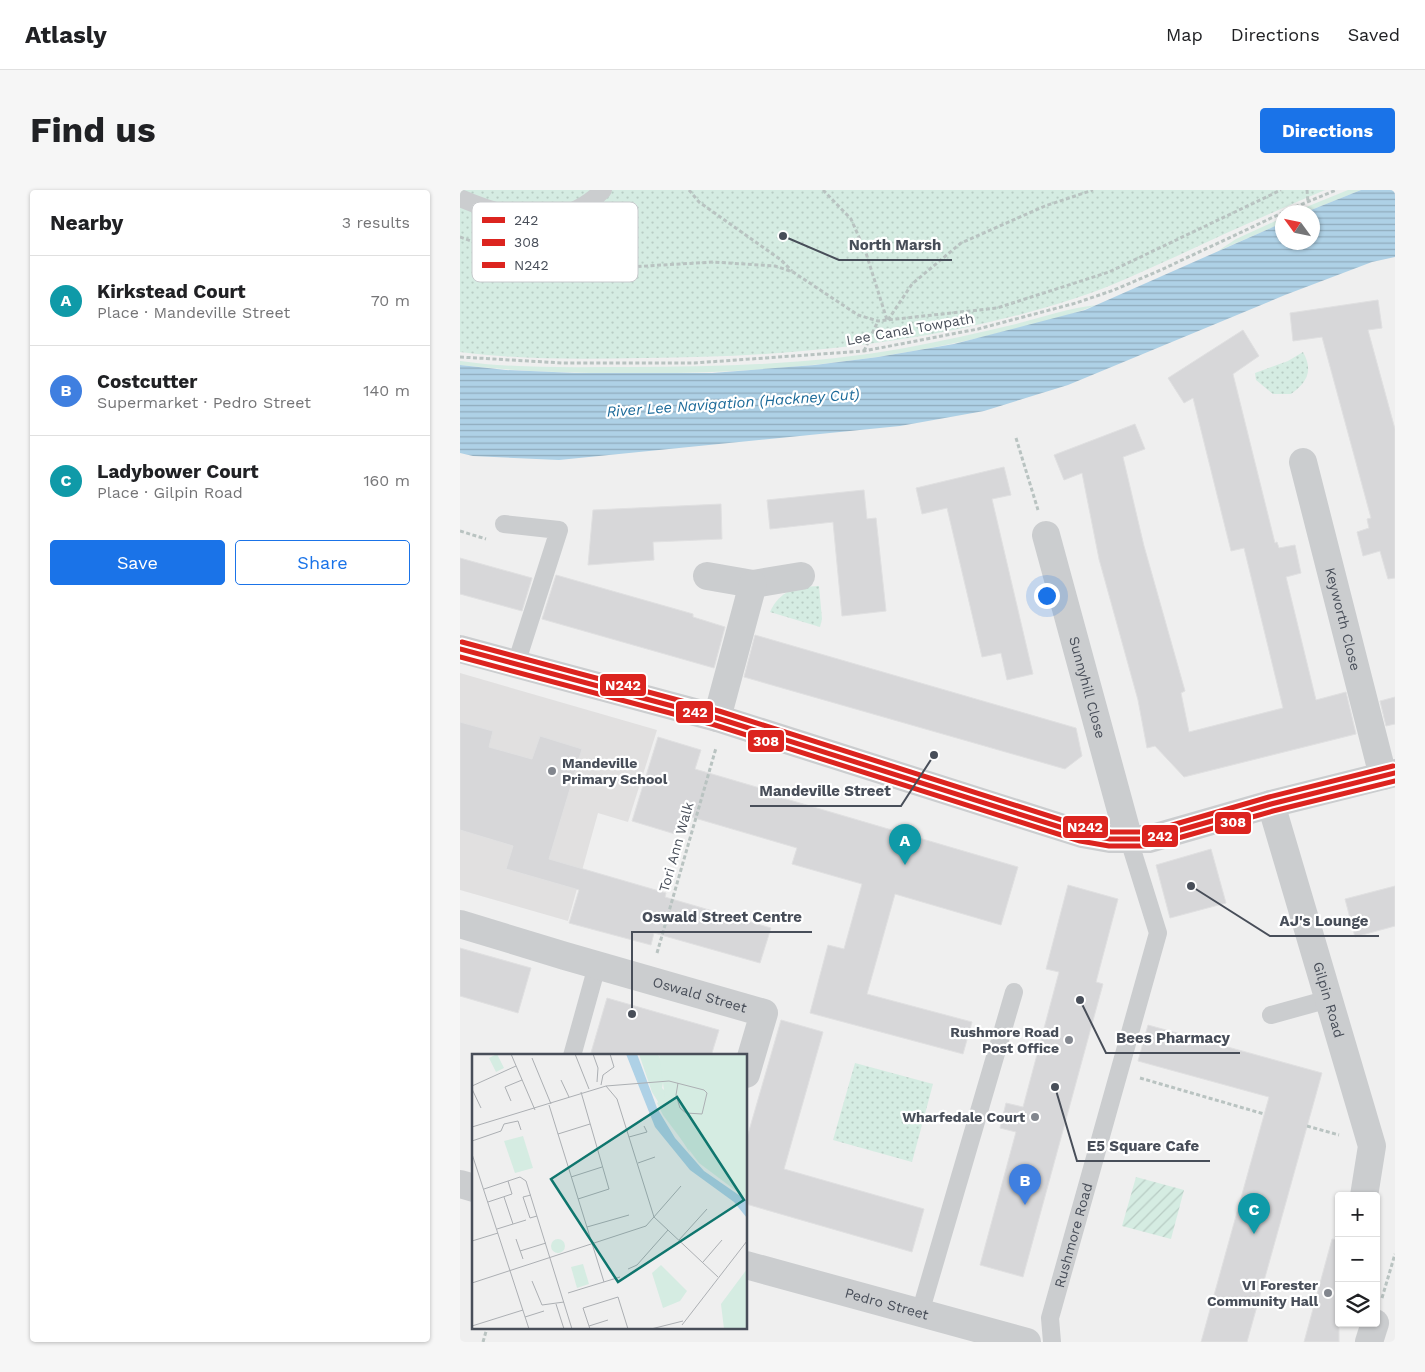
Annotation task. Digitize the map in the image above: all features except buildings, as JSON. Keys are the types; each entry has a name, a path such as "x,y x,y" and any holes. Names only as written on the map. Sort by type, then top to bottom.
{"street":[{"name":"Keyworth Close","path":"1303,462 1389,775"},
{"name":"Sunnyhill Close","path":"1046,535 1129,840"},
{"path":"706,576 753,584 801,576"},
{"path":"720,719 753,584"},
{"path":"460,649 720,719 1082,834 1129,840 1149,839 1271,804 1389,775"},
{"name":"Gilpin Road","path":"1271,804 1372,1146 1365,1192"},
{"name":"Oswald Street","path":"460,924 597,966 764,1013 748,1067"},
{"name":"Pedro Street","path":"748,1266 1028,1342"},
{"path":"1369,1342 1374,1327"}],"lane":[{"path":"589,202 603,190"},
{"path":"460,198 472,202"},
{"path":"504,524 559,530 516,664"},
{"name":"Rushmore Road","path":"1052,1342 1050,1318 1158,932 1129,840"},
{"path":"573,1054 597,966"},
{"path":"920,1313 1014,992"},
{"path":"1271,1015 1329,999"}],"path":[{"path":"689,190 699,202 781,260 793,272 858,315 878,321 997,308 1109,272 1281,190"},
{"path":"823,190 851,219 866,253 887,320"},
{"path":"887,320 912,284 961,243 1045,206 1092,190"},
{"path":"1307,190 1308,202"},
{"name":"Lee Canal Towpath","path":"1301,205 1336,190"},
{"name":"Lee Canal Towpath","path":"460,357 563,363 694,362 864,351 978,329 1076,303 1114,290 1163,269 1275,217"},
{"path":"460,237 472,241"},
{"path":"638,266 746,262 775,266 793,272"},
{"path":"864,351 878,321"},
{"path":"1016,438 1046,535"},
{"name":"Tori Ann Walk","path":"649,980 720,719"},
{"path":"1119,1072 1264,1114"},
{"path":"1380,1306 1395,1254"}],"shaded area":[{"name":"Mandeville Primary School","path":"460,673 657,730 628,822 598,813 568,921 460,890"}],"green space":[{"path":"460,190 1325,190 1290,205 1275,205 1275,212 1100,290 1021,314 968,327 861,345 753,355 575,359 460,352"},
{"path":"1348,190 1361,190 1320,206 1311,205"},
{"path":"1275,221 1275,226 1218,251 1236,239"},
{"path":"1096,305 1044,322 945,345 806,366 713,372 599,373 500,369 460,365 460,361 525,366 668,367 770,364 838,358 905,348 974,334 1066,310"},
{"path":"1303,352 1308,364 1307,375 1301,385 1291,394 1273,394 1256,380 1255,373 1288,361"},
{"path":"819,586 822,619 820,627 770,612 784,594 803,587"},
{"path":"855,1063 933,1084 912,1162 833,1140"},
{"path":"1136,1177 1184,1190 1171,1239 1122,1226"}],"water":[{"name":"River Lee Navigation (Hackney Cut)","path":"1361,190 1395,190 1395,257 1372,262 1285,295 1068,385 984,411 900,426 559,460 473,456 460,453 460,365 506,370 575,373 712,373 815,365 878,357 954,344 1085,310 1275,226 1275,250 1320,250 1320,206"}],"transit line":[{"name":"N242","path":"462,642 719,711 1084,827 1111,832 1148,832 1269,797 1393,766"},
{"name":"242","path":"460,649 717,718 1082,834 1110,839 1149,839 1271,804 1395,773"},
{"name":"308","path":"460,657 715,725 1080,841 1109,846 1150,846 1273,811 1395,781"}],"place":[{"name":"North Marsh","path":"783,236"},
{"name":"Mandeville Street","path":"934,755"},
{"name":"Mandeville Primary School","path":"552,771"},
{"name":"Kirkstead Court","path":"905,865"},
{"name":"AJ's Lounge","path":"1191,886"},
{"name":"Bees Pharmacy","path":"1080,1000"},
{"name":"Oswald Street Centre","path":"632,1014"},
{"name":"Rushmore Road Post Office","path":"1069,1040"},
{"name":"E5 Square Cafe","path":"1055,1087"},
{"name":"Wharfedale Court","path":"1035,1117"},
{"name":"Costcutter","path":"1025,1205"},
{"name":"Ladybower Court","path":"1254,1234"},
{"name":"VI Forester Community Hall","path":"1328,1293"}]}
